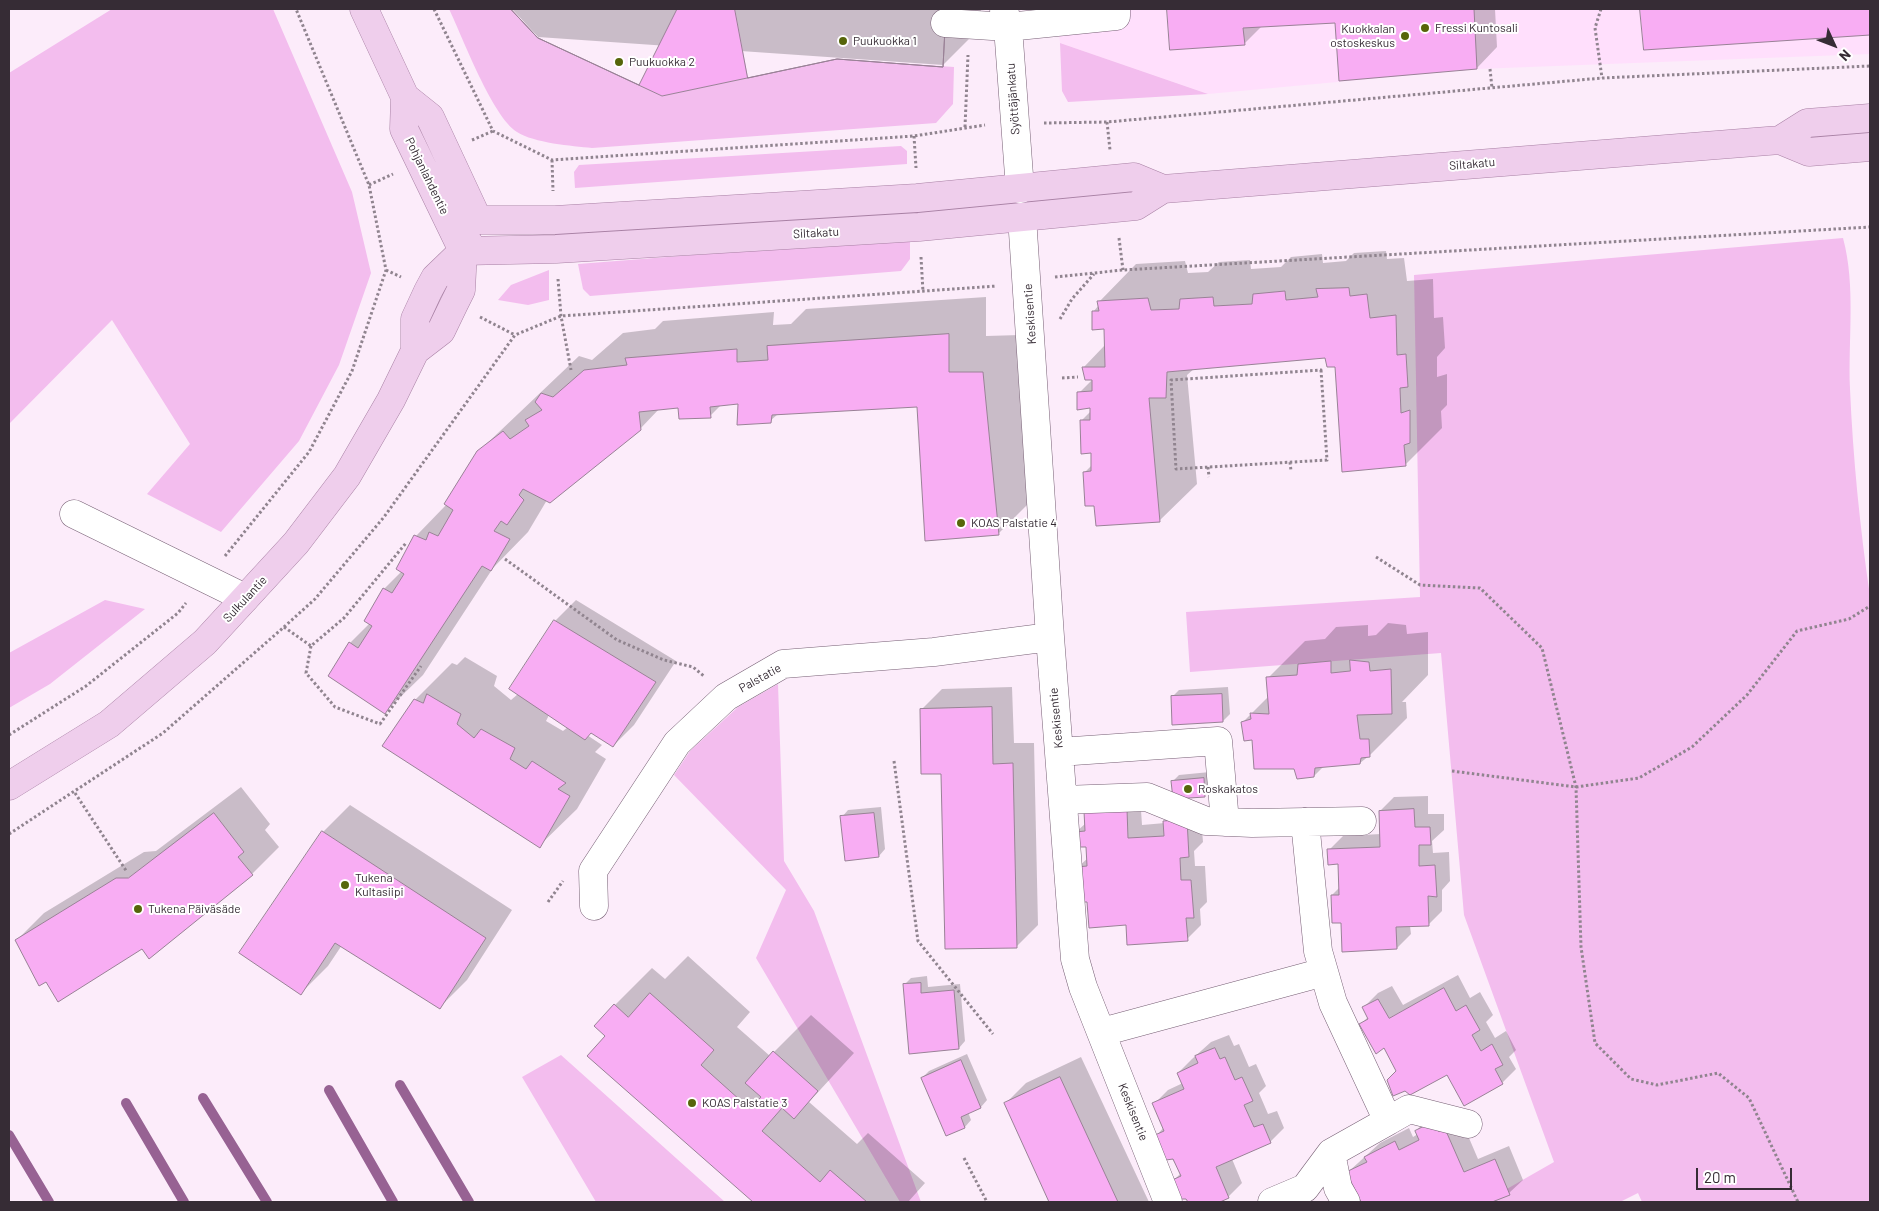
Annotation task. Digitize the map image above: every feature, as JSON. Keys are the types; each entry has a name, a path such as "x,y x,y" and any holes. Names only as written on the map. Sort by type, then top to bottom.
{"main road":[{"name":"Pohjanlahdentie","path":"364,9 405,97 430,117 478,220"},
{"name":"Pohjanlahdentie","path":"405,97 404,129 463,252"},
{"name":"Siltakatu","path":"1780,140 1807,123 1870,118"},
{"name":"Siltakatu","path":"478,220 554,220 917,198 1134,177 1163,189 1780,140 1809,152 1870,147"},
{"path":"1020,189 1022,217"},
{"name":"Siltakatu","path":"463,252 556,249 909,228 1136,206 1163,189"},
{"name":"Sulkulantie","path":"9,786 109,724 205,642 296,543 347,476 391,400 415,351 415,318 428,291 435,278 463,252 478,220"}],"street":[{"path":"957,23 1006,18 1116,16 1116,9"},
{"name":"Syöttäjänkatu","path":"1006,18 1020,189"},
{"name":"Keskisentie","path":"1022,217 1028,280 1050,638 1075,959 1083,987 1168,1202"},
{"path":"74,514 245,598"},
{"name":"Palstatie","path":"594,906 593,871 677,742 726,697 741,688 783,664 934,652 1050,638"},
{"path":"1059,752 1218,741 1226,822"},
{"path":"1063,800 1146,797 1206,821 1362,821"},
{"path":"1305,822 1318,951 1333,1003 1388,1121"},
{"path":"1102,1032 1324,972"},
{"path":"1272,1202 1305,1188 1332,1154 1410,1109 1468,1124"},
{"path":"1332,1154 1338,1188 1346,1202"}],"path":[{"path":"9,734 86,686 178,613 309,452 352,371 386,270 369,185 296,9"},
{"path":"434,9 493,131 552,160 914,136 965,127 1014,123 1107,122 1602,78 1870,66"},
{"path":"1601,9 1595,28 1602,78"},
{"path":"957,23 965,127"},
{"path":"1490,68 1492,88"},
{"path":"9,834 164,734 315,599 384,517 515,335 561,316 988,287 1028,280 1094,273 1870,228"},
{"path":"1055,327 1072,299 1094,273"},
{"path":"561,316 571,370"},
{"path":"1321,370 1327,460 1208,467 1176,469 1171,380 1321,370"},
{"path":"1057,379 1078,376"},
{"path":"1290,462 1291,471"},
{"path":"1208,467 1209,477"},
{"path":"406,543 344,618 311,646 306,673 334,707 380,724 421,666"},
{"path":"1376,557 1420,585 1480,588 1542,648 1576,787 1581,947 1595,1043 1631,1079 1657,1085 1718,1073 1749,1098 1798,1202"},
{"path":"505,559 618,640 664,660 693,667 708,680"},
{"path":"1452,771 1576,787 1639,778 1692,747 1747,695 1797,631 1849,619 1870,606"},
{"path":"284,627 311,646"},
{"path":"894,761 918,941 993,1034"},
{"path":"75,793 126,872"},
{"path":"964,1158 987,1202"}],"shaded area":[{"path":"112,9 273,9 352,192 371,273 339,365 299,441 221,532 147,494 190,444 112,320 9,424 9,73"},
{"path":"449,9 511,9 538,38 662,96 837,59 954,67 953,104 936,123 592,148 553,143 524,136 507,123 488,94"},
{"path":"1056,9 1870,9 1870,54 1477,69 1208,94 1060,43"},
{"path":"1060,43 1208,94 1068,102 1062,91"},
{"path":"901,146 907,151 907,164 575,188 574,172 579,165"},
{"path":"910,238 910,259 901,271 590,296 583,289 578,264"},
{"path":"1843,238 1847,256 1851,313 1850,389 1853,441 1860,519 1870,596 1870,1202 1642,1202 1638,1193 1620,1202 1484,1202 1554,1162 1464,915 1441,653 1190,672 1186,612 1420,597 1414,275"},
{"path":"549,270 549,300 528,305 498,300 511,285"},
{"path":"105,600 145,609 50,684 9,708 9,653"},
{"path":"778,684 784,861 814,911 921,1202 900,1202 756,958 786,890 674,775 690,751 738,707"},
{"path":"561,1055 725,1202 596,1202 522,1077"}],"building":[{"name":"Puukuokka 2","path":"511,9 677,9 639,85 538,38"},
{"path":"511,9 946,9 943,67 837,59 662,96 538,38"},
{"name":"Puukuokka 1","path":"735,9 946,9 943,67 837,59 748,78"},
{"name":"Kuokkalan ostoskeskus","path":"1167,9 1474,9 1477,69 1339,81 1335,23 1243,28 1245,45 1170,50"},
{"path":"1640,9 1870,9 1870,35 1644,50"},
{"path":"1349,288 1350,296 1367,294 1370,318 1396,315 1397,355 1406,354 1408,387 1400,388 1401,413 1410,410 1410,443 1404,445 1406,466 1342,472 1335,367 1327,367 1325,358 1167,372 1166,398 1149,398 1160,522 1096,526 1094,506 1085,506 1083,472 1091,471 1091,453 1081,454 1080,420 1090,420 1090,408 1077,410 1077,392 1092,391 1092,380 1085,380 1082,367 1105,367 1104,329 1092,330 1092,311 1099,311 1097,301 1148,298 1151,310 1179,309 1180,299 1213,297 1214,306 1252,304 1253,294 1285,291 1286,300 1318,297 1316,289"},
{"name":"KOAS Palstatie 4","path":"949,334 949,372 983,372 999,535 925,541 917,407 772,415 771,423 737,425 738,404 710,407 711,418 679,419 678,408 639,412 641,430 550,503 523,489 519,495 524,500 507,525 501,521 494,531 510,539 491,571 482,566 385,714 328,676 349,642 358,648 372,626 364,621 383,588 392,593 404,574 396,569 414,535 426,540 429,532 438,536 453,510 444,504 477,451 503,431 510,439 529,426 525,420 542,410 535,402 541,393 553,397 584,370 627,365 625,358 737,349 737,362 768,360 767,346"},
{"path":"554,620 656,682 613,747 591,733 585,740 509,689"},
{"path":"1350,660 1369,662 1370,671 1391,669 1392,714 1357,715 1360,739 1369,739 1370,757 1361,758 1360,764 1315,768 1314,777 1297,779 1294,769 1254,769 1252,740 1244,741 1241,722 1251,719 1250,713 1269,714 1266,677 1297,675 1298,664 1331,661 1331,673 1350,671"},
{"path":"427,694 461,714 457,724 474,738 481,729 515,748 510,759 526,769 532,761 566,783 558,789 570,796 540,848 382,746 414,699 423,703"},
{"path":"1222,694 1223,722 1172,725 1171,696"},
{"path":"992,707 993,764 1013,763 1017,948 945,949 941,774 921,774 920,709"},
{"name":"Roskakatos","path":"1204,778 1205,797 1173,799 1171,781"},
{"path":"1127,809 1128,838 1164,836 1163,821 1187,819 1189,857 1180,858 1181,880 1191,880 1194,918 1186,918 1188,941 1127,945 1126,925 1089,928 1087,902 1079,902 1077,867 1087,866 1086,847 1076,847 1075,832 1085,831 1084,811"},
{"path":"1414,809 1415,827 1430,827 1431,845 1419,845 1419,866 1435,865 1437,897 1428,896 1429,926 1396,927 1397,949 1342,952 1341,923 1332,923 1331,895 1339,895 1338,864 1328,865 1327,849 1380,847 1379,811"},
{"name":"Tukena Päiväsäde","path":"214,813 244,852 238,857 253,875 149,959 142,949 58,1002 46,982 39,986 15,940 116,878 128,878"},
{"path":"874,813 879,857 845,861 840,816"},
{"name":"Tukena Kultasiipi","path":"322,831 486,938 440,1009 335,943 301,995 239,953"},
{"path":"921,983 921,993 954,990 959,1049 909,1054 903,984"},
{"path":"1444,988 1456,1011 1466,1005 1480,1030 1472,1035 1481,1051 1492,1044 1503,1065 1495,1069 1503,1084 1464,1106 1447,1075 1410,1095 1405,1091 1393,1096 1387,1080 1396,1071 1384,1048 1376,1054 1359,1024 1368,1019 1362,1007 1378,999 1389,1018"},
{"name":"KOAS Palstatie 3","path":"650,993 714,1050 701,1065 750,1109 761,1097 745,1083 773,1051 818,1091 794,1119 782,1108 762,1131 820,1182 830,1170 867,1202 753,1202 587,1056 605,1036 594,1026 614,1004 628,1017"},
{"path":"1215,1048 1220,1059 1225,1057 1235,1080 1242,1077 1253,1101 1244,1105 1254,1127 1263,1124 1271,1143 1216,1167 1229,1198 1220,1202 1188,1202 1186,1199 1179,1199 1170,1181 1181,1176 1173,1159 1166,1160 1155,1135 1164,1131 1152,1103 1184,1089 1177,1073 1198,1063 1195,1056"},
{"path":"961,1060 981,1108 961,1117 965,1128 946,1136 921,1078"},
{"path":"1060,1077 1118,1202 1049,1202 1004,1103"},
{"path":"1433,1122 1438,1131 1446,1131 1464,1172 1495,1159 1510,1195 1492,1202 1361,1202 1346,1172 1367,1162 1364,1157 1395,1141 1399,1150 1419,1140 1415,1131"}],"waterway":[{"path":"400,1085 469,1202"},
{"path":"329,1090 393,1202"},
{"path":"203,1098 267,1202"},
{"path":"126,1103 184,1202"},
{"path":"9,1135 49,1202"}],"place":[{"name":"Fressi Kuntosali","path":"1425,28"},
{"name":"Kuokkalan ostoskeskus","path":"1405,36"},
{"name":"Puukuokka 1","path":"843,41"},
{"name":"Puukuokka 2","path":"619,62"},
{"name":"KOAS Palstatie 4","path":"961,523"},
{"name":"Roskakatos","path":"1188,789"},
{"name":"Tukena Kultasiipi","path":"345,885"},
{"name":"Tukena Päiväsäde","path":"138,909"},
{"name":"KOAS Palstatie 3","path":"692,1103"}]}
